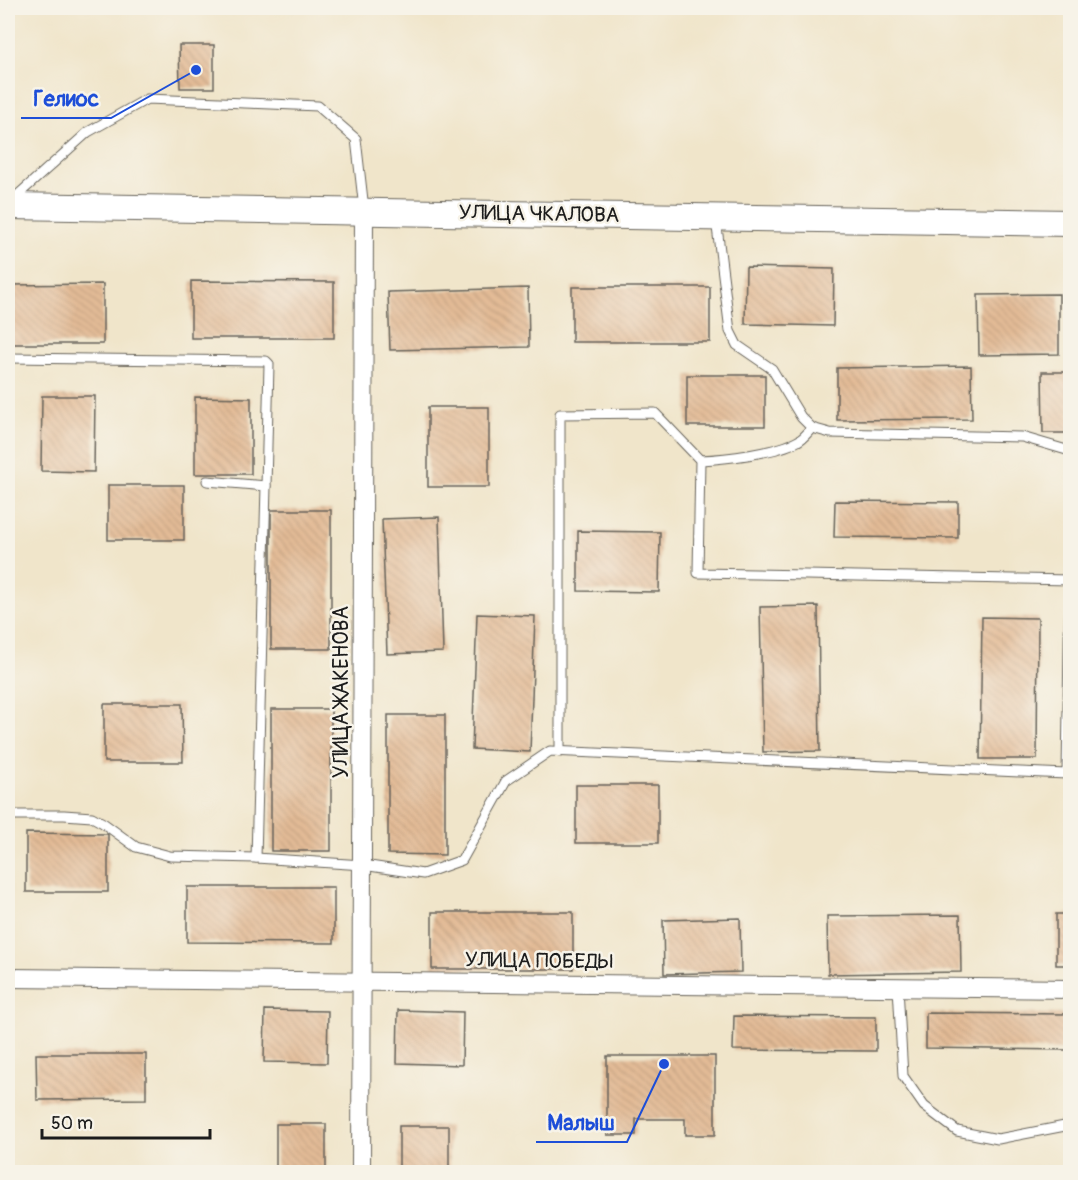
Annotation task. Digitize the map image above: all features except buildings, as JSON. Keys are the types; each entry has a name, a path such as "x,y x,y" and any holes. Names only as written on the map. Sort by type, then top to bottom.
{"main road":[{"name":"УЛИЦА ЧКАЛОВА","path":"8,205 1071,223"}],"street":[{"name":"УЛИЦА ЖАКЕНОВА","path":"361,1173 364,211"},
{"name":"УЛИЦА ПОБЕДЫ","path":"8,978 1071,989"}],"lane":[{"path":"8,205 88,132 147,99 318,106 356,139 364,211"},
{"path":"715,217 730,331 737,345 772,369 801,417 812,428 830,434 1022,437 1071,451"},
{"path":"8,358 266,361 269,364 256,858"},
{"path":"8,815 64,814 92,818 103,823 136,847 170,856 256,858 363,865 423,874 462,860 506,781 550,752 1067,774 1070,580 698,573 700,460 655,413 560,414 560,752"},
{"path":"700,460 728,458 782,447 800,441 812,428"},
{"path":"207,481 266,486"},
{"path":"898,987 903,1076 924,1106 957,1131 998,1139 1071,1125"}],"place":[{"name":"Гелиос","path":"196,70"},
{"name":"Малыш","path":"664,1064"}]}
